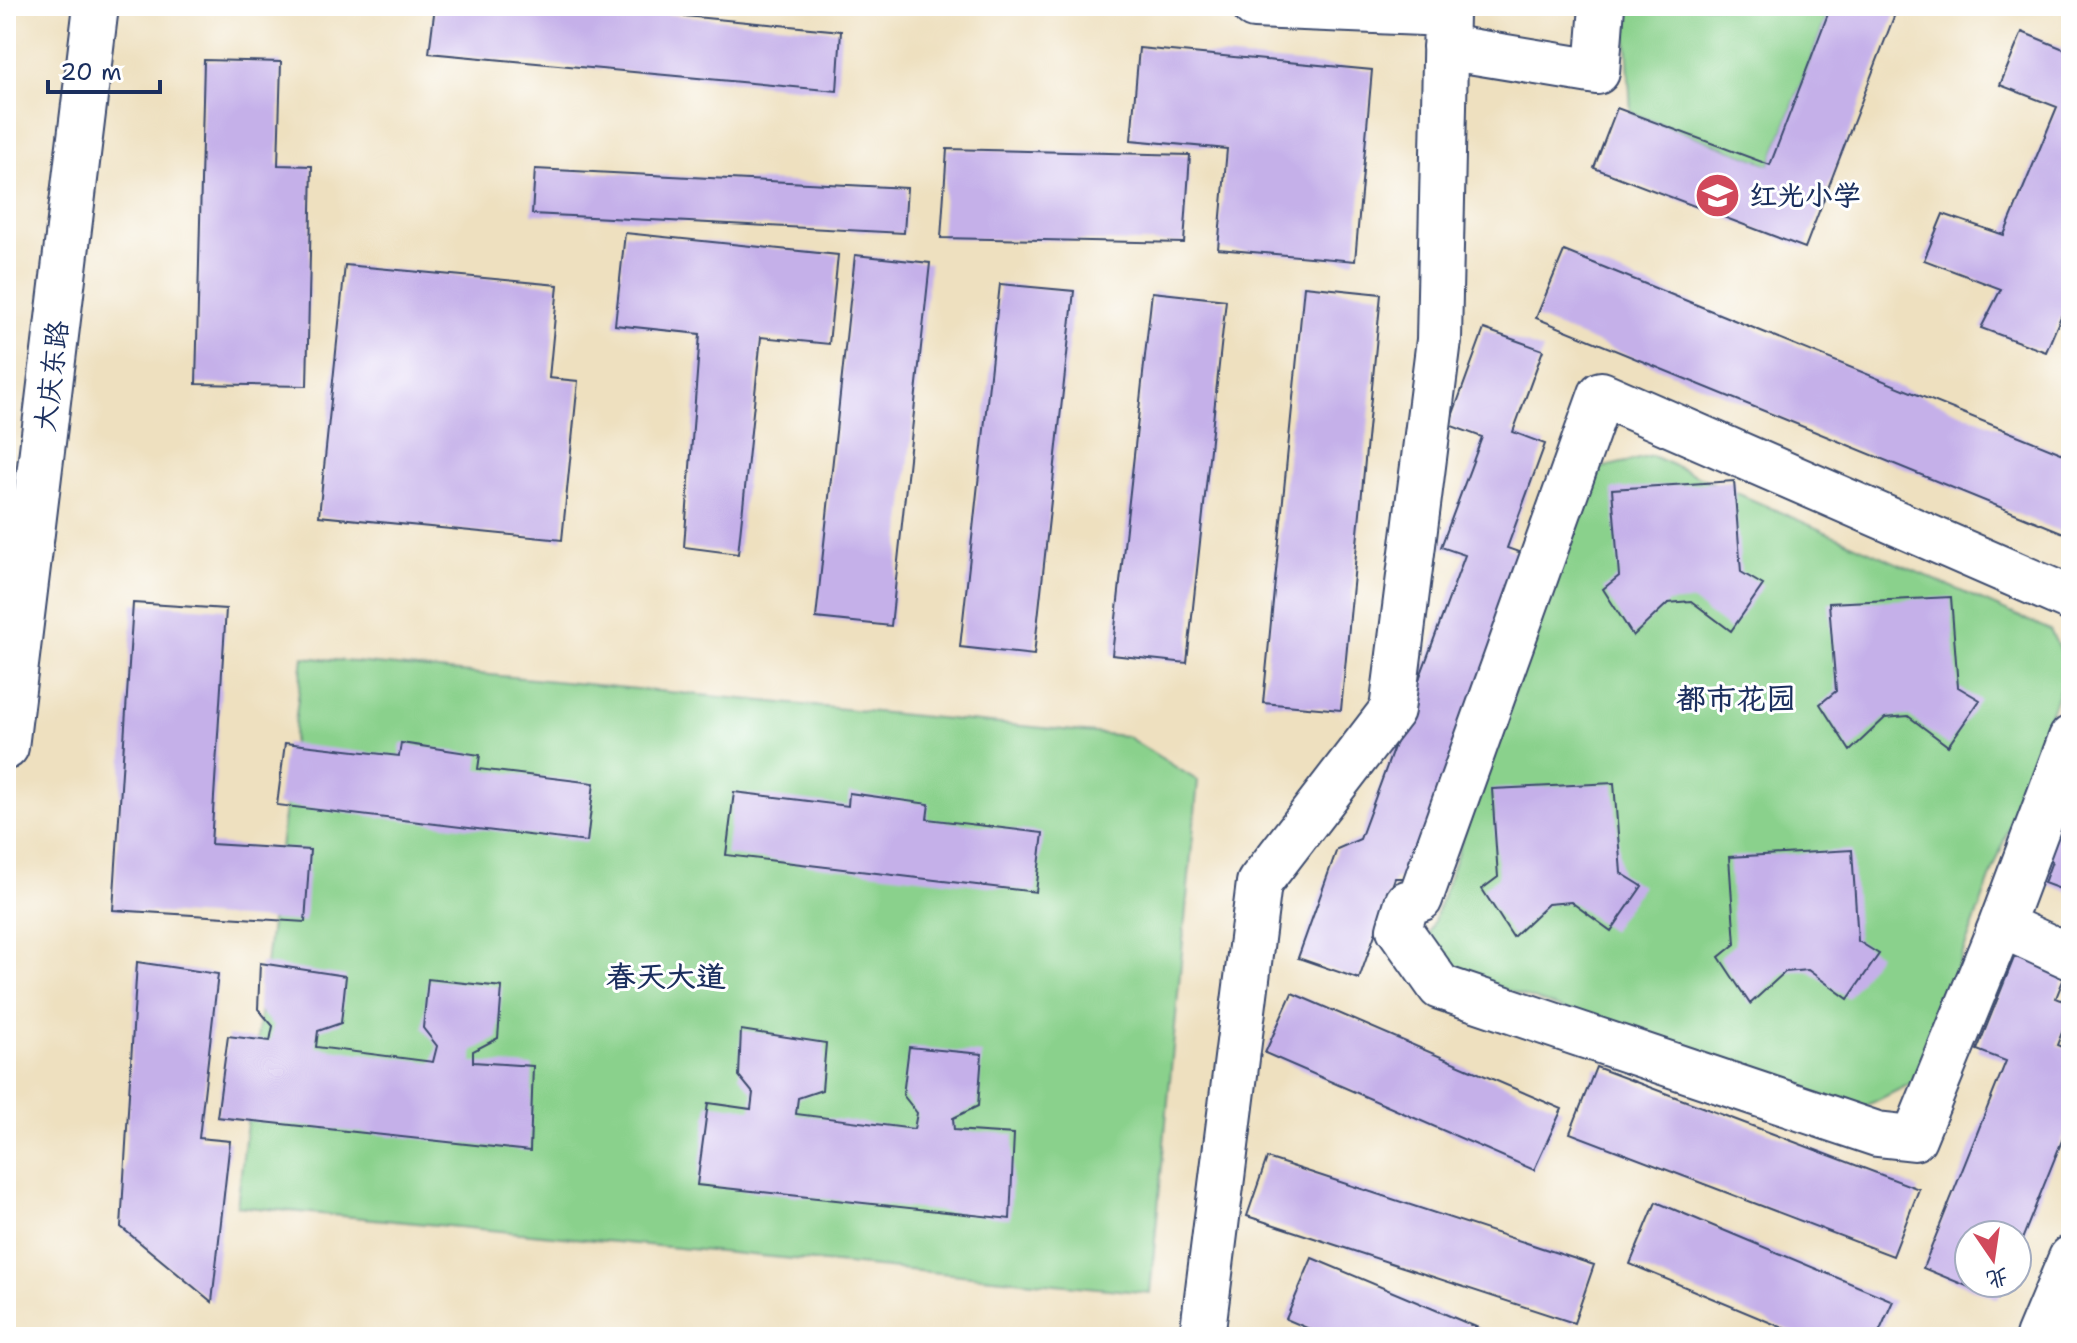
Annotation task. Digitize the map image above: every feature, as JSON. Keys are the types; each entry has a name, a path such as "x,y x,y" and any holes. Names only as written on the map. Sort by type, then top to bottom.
{"street":[{"name":"大庆东路","path":"6,747 96,6"},
{"path":"1202,1337 1259,883 1392,710 1439,340 1446,14 1254,6"},
{"path":"1445,47 1597,72 1602,6"},
{"path":"2071,599 1601,394 1420,899 1407,903 1399,929 1440,987 1877,1134 1914,1138 2001,925 2071,738"},
{"path":"2001,925 2071,957"},
{"path":"2038,1337 2071,1258"}],"green space":[{"path":"1625,6 1831,6 1770,165 1631,113"},
{"path":"1652,456 2050,630 2068,666 1916,1081 1860,1109 1453,972 1429,935 1591,470"},
{"path":"303,657 1126,736 1198,781 1150,1293 237,1206"}],"building":[{"path":"435,6 581,6 841,31 837,91 429,53"},
{"path":"1831,6 1898,6 1805,248 1594,168 1617,108 1770,165"},
{"path":"2022,32 2071,52 2071,293 2046,352 1981,328 2001,289 1924,260 1943,214 2004,235 2057,107 2000,85"},
{"path":"1139,48 1372,70 1355,261 1218,249 1227,149 1131,140"},
{"path":"204,60 281,62 278,165 312,166 307,386 196,384"},
{"path":"947,149 1190,155 1184,243 941,238"},
{"path":"535,169 907,188 904,233 532,214"},
{"path":"625,233 838,255 829,344 761,337 738,554 684,547 700,334 615,325"},
{"path":"1564,251 2071,457 2071,536 1536,318"},
{"path":"855,255 930,263 891,626 816,618"},
{"path":"345,265 558,285 549,378 578,381 562,540 319,516"},
{"path":"1000,284 1074,291 1034,655 960,647"},
{"path":"1304,286 1381,294 1341,710 1263,703"},
{"path":"1152,292 1226,300 1187,663 1112,655"},
{"path":"1484,329 1543,350 1513,432 1545,444 1507,548 1533,557 1415,878 1395,878 1359,979 1298,958 1337,849 1360,839 1465,555 1441,547 1482,437 1449,425"},
{"path":"1734,481 1741,572 1763,585 1731,631 1691,601 1668,603 1633,636 1603,589 1619,576 1612,489"},
{"path":"1951,597 1958,687 1980,700 1948,746 1908,716 1885,718 1850,751 1820,704 1836,691 1829,603"},
{"path":"133,603 226,609 211,844 310,850 305,922 113,910"},
{"path":"285,743 399,756 401,743 480,755 478,769 594,783 587,842 277,805"},
{"path":"1614,783 1621,873 1642,886 1611,931 1571,902 1548,904 1513,937 1482,889 1498,877 1492,789"},
{"path":"734,792 848,806 849,793 929,804 927,819 1043,833 1036,892 726,855"},
{"path":"2071,821 2071,893 2044,883 2052,861 2040,856 2052,823 2068,829"},
{"path":"1852,850 1858,941 1879,954 1848,999 1808,970 1785,972 1750,1004 1719,957 1735,944 1729,857"},
{"path":"2018,948 2068,968 2056,998 2071,1004 2057,1045 2071,1051 2071,1118 2030,1219 1953,1219 1953,1280 1923,1268 2006,1061 1977,1050"},
{"path":"137,962 218,974 199,1138 230,1141 212,1302 121,1227"},
{"path":"260,963 346,976 341,1023 318,1031 316,1047 433,1062 437,1046 423,1028 428,979 502,987 498,1038 473,1051 473,1062 533,1066 530,1151 217,1117 228,1036 270,1041 273,1026 258,1009"},
{"path":"1292,993 1562,1109 1534,1170 1265,1053"},
{"path":"741,1030 826,1043 822,1090 798,1098 796,1114 914,1129 917,1113 903,1095 909,1047 982,1054 978,1106 953,1118 954,1130 1014,1134 1010,1219 697,1185 708,1103 751,1109 753,1093 739,1076"},
{"path":"1596,1067 1919,1189 1893,1256 1570,1133"},
{"path":"1267,1158 1594,1265 1574,1323 1247,1216"},
{"path":"1656,1202 1893,1301 1877,1337 1805,1337 1630,1264"},
{"path":"1312,1258 1500,1337 1328,1337 1286,1319"}],"place":[{"name":"红光小学","path":"1718,195"}],"district":[{"name":"都市花园","path":"1736,698"},
{"name":"春天大道","path":"666,976"}]}
